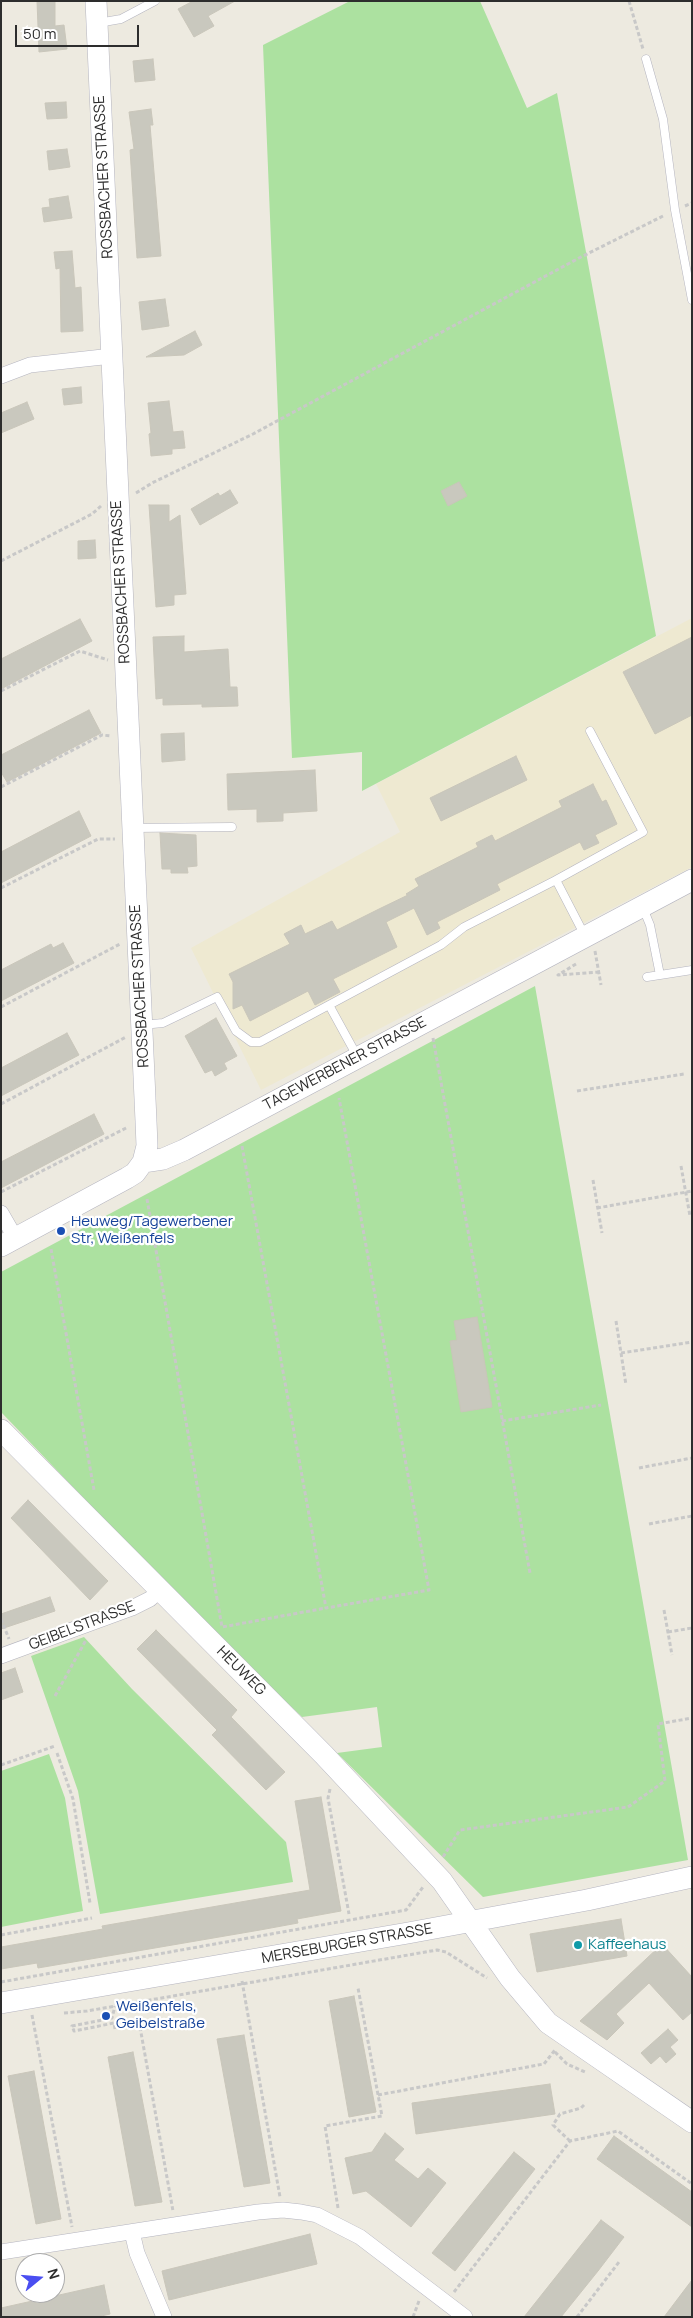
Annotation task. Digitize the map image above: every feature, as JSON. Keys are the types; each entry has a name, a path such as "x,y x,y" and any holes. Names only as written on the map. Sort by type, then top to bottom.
{"street":[{"name":"ROSSBACHER STRASSE","path":"96,1 146,1121 147,1146 143,1162"},
{"path":"1,376 30,364 112,356"},
{"name":"TAGEWERBENER STRASSE","path":"143,1162 163,1159 184,1150 425,1022 590,945 642,906 692,880"},
{"path":"1,1213 8,1242 127,1178 135,1173 143,1162"},
{"name":"HEUWEG","path":"1,1430 333,1764 434,1872 523,1995 548,2023 564,2036 605,2061 692,2122"},
{"name":"GEIBELSTRASSE","path":"1,1656 139,1604 150,1599 160,1590"},
{"name":"MERSEBURGER STRASSE","path":"1,2003 238,1964 587,1900 692,1877"},
{"path":"1,2252 283,2210 316,2215 340,2226 360,2238 465,2317"},
{"path":"132,2232 137,2253 164,2317"}],"lane":[{"path":"96,23 121,19 155,1"},
{"path":"646,59 663,119 675,210 692,300"},
{"path":"142,1027 163,1023 217,997 236,1031 251,1042 260,1042 441,945 464,927 644,832 590,731"},
{"path":"133,834 232,827"},
{"path":"556,880 590,945"},
{"path":"642,906 650,925 660,975"},
{"path":"647,977 692,970"},
{"path":"329,1005 358,1058"}],"path":[{"path":"629,1 646,59"},
{"path":"1,562 92,514 105,501 127,499 152,483 253,434 579,258 692,203"},
{"path":"1,691 80,651 125,666"},
{"path":"1,786 102,735 129,739"},
{"path":"1,888 98,839 133,834"},
{"path":"1,1006 138,934"},
{"path":"588,958 590,945"},
{"path":"581,962 558,975 599,972"},
{"path":"598,963 601,985"},
{"path":"425,1022 433,1038 530,1573"},
{"path":"1,1104 142,1027"},
{"path":"577,1091 684,1074"},
{"path":"147,1199 222,1627 429,1590 339,1098"},
{"path":"1,1192 135,1123 146,1121"},
{"path":"242,1146 326,1608"},
{"path":"681,1166 690,1216"},
{"path":"593,1180 602,1233"},
{"path":"597,1208 692,1191"},
{"path":"51,1249 94,1490"},
{"path":"616,1320 626,1385"},
{"path":"622,1354 692,1342"},
{"path":"502,1421 601,1406"},
{"path":"639,1468 692,1458"},
{"path":"649,1524 692,1516"},
{"path":"664,1610 672,1655"},
{"path":"54,1696 90,1635 86,1625"},
{"path":"668,1632 692,1628"},
{"path":"1,1982 406,1910 434,1872 460,1830 628,1807 665,1780 658,1724 692,1718"},
{"path":"1,1765 55,1746"},
{"path":"57,1753 73,1799 90,1903"},
{"path":"333,1764 328,1798 349,1914"},
{"path":"1,1935 92,1918"},
{"path":"59,2013 115,2006 437,1950 446,1952 488,1979 493,1979"},
{"path":"114,1983 115,2006 112,2018 115,2029"},
{"path":"243,1983 283,2210"},
{"path":"340,2226 325,2126 382,2116 358,1988"},
{"path":"24,2016 41,2014"},
{"path":"112,2018 72,2026 74,2031 114,2023"},
{"path":"32,2020 74,2240"},
{"path":"140,2027 176,2225"},
{"path":"378,2095 544,2064 564,2036"},
{"path":"570,2141 553,2125 560,2114 581,2108 585,2104"},
{"path":"446,2302 570,2141 618,2131 692,2184"},
{"path":"577,2317 619,2262"}],"shaded area":[{"path":"692,618 692,867 261,1090 191,948 400,832 376,784"}],"green space":[{"path":"350,1 480,1 527,108 557,93 656,636 362,791 362,752 292,758 263,45"},
{"path":"535,986 688,1860 483,1897 337,1753 382,1747 377,1707 302,1717 209,1629 1,1412 1,1272"},
{"path":"84,1637 132,1689 286,1842 293,1882 100,1914 78,1791 31,1656"},
{"path":"49,1754 65,1798 83,1911 1,1927 1,1771"}],"building":[{"path":"37,1 55,1 55,26 64,25 67,49 39,52"},
{"path":"193,1 235,1 208,16 214,26 194,37 178,9"},
{"path":"153,59 155,80 135,82 133,61"},
{"path":"66,102 67,118 47,119 45,103"},
{"path":"151,109 153,125 150,125 161,256 137,258 130,150 134,149 129,112"},
{"path":"67,149 70,167 49,170 47,151"},
{"path":"68,196 72,218 44,222 42,208 50,207 49,199"},
{"path":"72,251 75,288 81,287 83,331 61,332 60,268 56,269 54,252"},
{"path":"165,299 169,326 142,330 139,302"},
{"path":"195,331 202,345 184,355 146,357"},
{"path":"81,387 82,403 64,405 62,389"},
{"path":"169,401 173,432 183,431 185,448 172,449 172,454 151,456 148,403"},
{"path":"27,402 34,419 1,433 1,413"},
{"path":"459,482 467,496 448,506 441,491"},
{"path":"230,490 238,503 200,525 191,509 218,493 220,496"},
{"path":"149,505 169,505 169,522 180,515 186,594 174,595 174,605 156,607"},
{"path":"95,540 96,558 78,559 78,541"},
{"path":"80,619 92,641 1,689 1,659"},
{"path":"184,636 184,652 228,649 230,687 237,687 238,706 202,707 202,704 163,705 163,698 156,699 153,637"},
{"path":"692,637 692,715 655,734 623,672"},
{"path":"89,710 101,733 7,782 1,772 1,755"},
{"path":"184,733 185,760 162,762 161,734"},
{"path":"516,756 527,780 441,821 430,798"},
{"path":"315,770 317,811 283,813 283,821 257,822 257,809 228,810 227,774"},
{"path":"593,784 602,802 606,800 617,824 595,835 599,843 584,850 580,842 497,884 500,890 437,922 440,928 427,935 414,908 386,922 397,947 333,979 340,992 315,1005 308,991 250,1021 242,1005 233,1009 233,982 229,974 290,944 284,934 301,925 305,934 332,921 337,930 408,895 406,894 419,886 415,879 478,847 476,843 492,835 495,841 562,807 559,801"},
{"path":"79,811 91,836 1,883 1,852"},
{"path":"160,833 196,835 197,866 187,867 188,873 171,873 171,869 162,869"},
{"path":"63,943 74,963 1,1001 1,970 51,944 53,948"},
{"path":"216,1018 237,1056 224,1063 227,1069 215,1076 212,1070 205,1073 185,1036"},
{"path":"67,1033 79,1055 1,1096 1,1068"},
{"path":"94,1114 104,1134 1,1188 1,1162"},
{"path":"477,1317 492,1407 461,1412 450,1341 457,1340 454,1321"},
{"path":"28,1500 108,1581 90,1600 11,1518"},
{"path":"50,1597 55,1611 1,1629 1,1614"},
{"path":"156,1630 237,1710 231,1717 285,1772 266,1790 212,1735 217,1730 137,1649"},
{"path":"15,1668 23,1692 1,1700 1,1673"},
{"path":"321,1797 341,1911 297,1919 298,1923 38,1968 37,1963 1,1969 1,1947 103,1929 102,1926 310,1890 295,1801"},
{"name":"Kaffeehaus","path":"621,1919 627,1956 537,1972 530,1934"},
{"path":"662,1944 692,1977 692,2012 683,2020 649,1983 616,2014 624,2023 607,2040 580,2021"},
{"path":"354,1996 376,2112 349,2117 329,2001"},
{"path":"668,2029 678,2040 670,2047 676,2054 666,2063 660,2056 651,2064 641,2053"},
{"path":"244,2035 270,2183 244,2187 217,2039"},
{"path":"133,2052 162,2202 135,2206 108,2057"},
{"path":"34,2071 61,2219 36,2224 8,2076"},
{"path":"550,2084 555,2114 416,2134 412,2103"},
{"path":"385,2133 404,2149 394,2160 418,2179 428,2168 446,2183 411,2227 366,2191 353,2194 345,2158 372,2152"},
{"path":"614,2136 692,2192 692,2227 597,2159"},
{"path":"514,2152 535,2169 455,2271 432,2253"},
{"path":"601,2220 624,2237 598,2271 561,2317 524,2317"},
{"path":"310,2234 317,2264 169,2300 162,2271"},
{"path":"692,2280 692,2317 664,2317"},
{"path":"104,2285 110,2314 97,2317 1,2317 1,2308 23,2303 65,2303 65,2294"}],"place":[{"name":"Heuweg/Tagewerbener Str, Weißenfels","path":"61,1231"},
{"name":"Kaffeehaus","path":"578,1945"},
{"name":"Weißenfels, Geibelstraße","path":"106,2016"}]}
